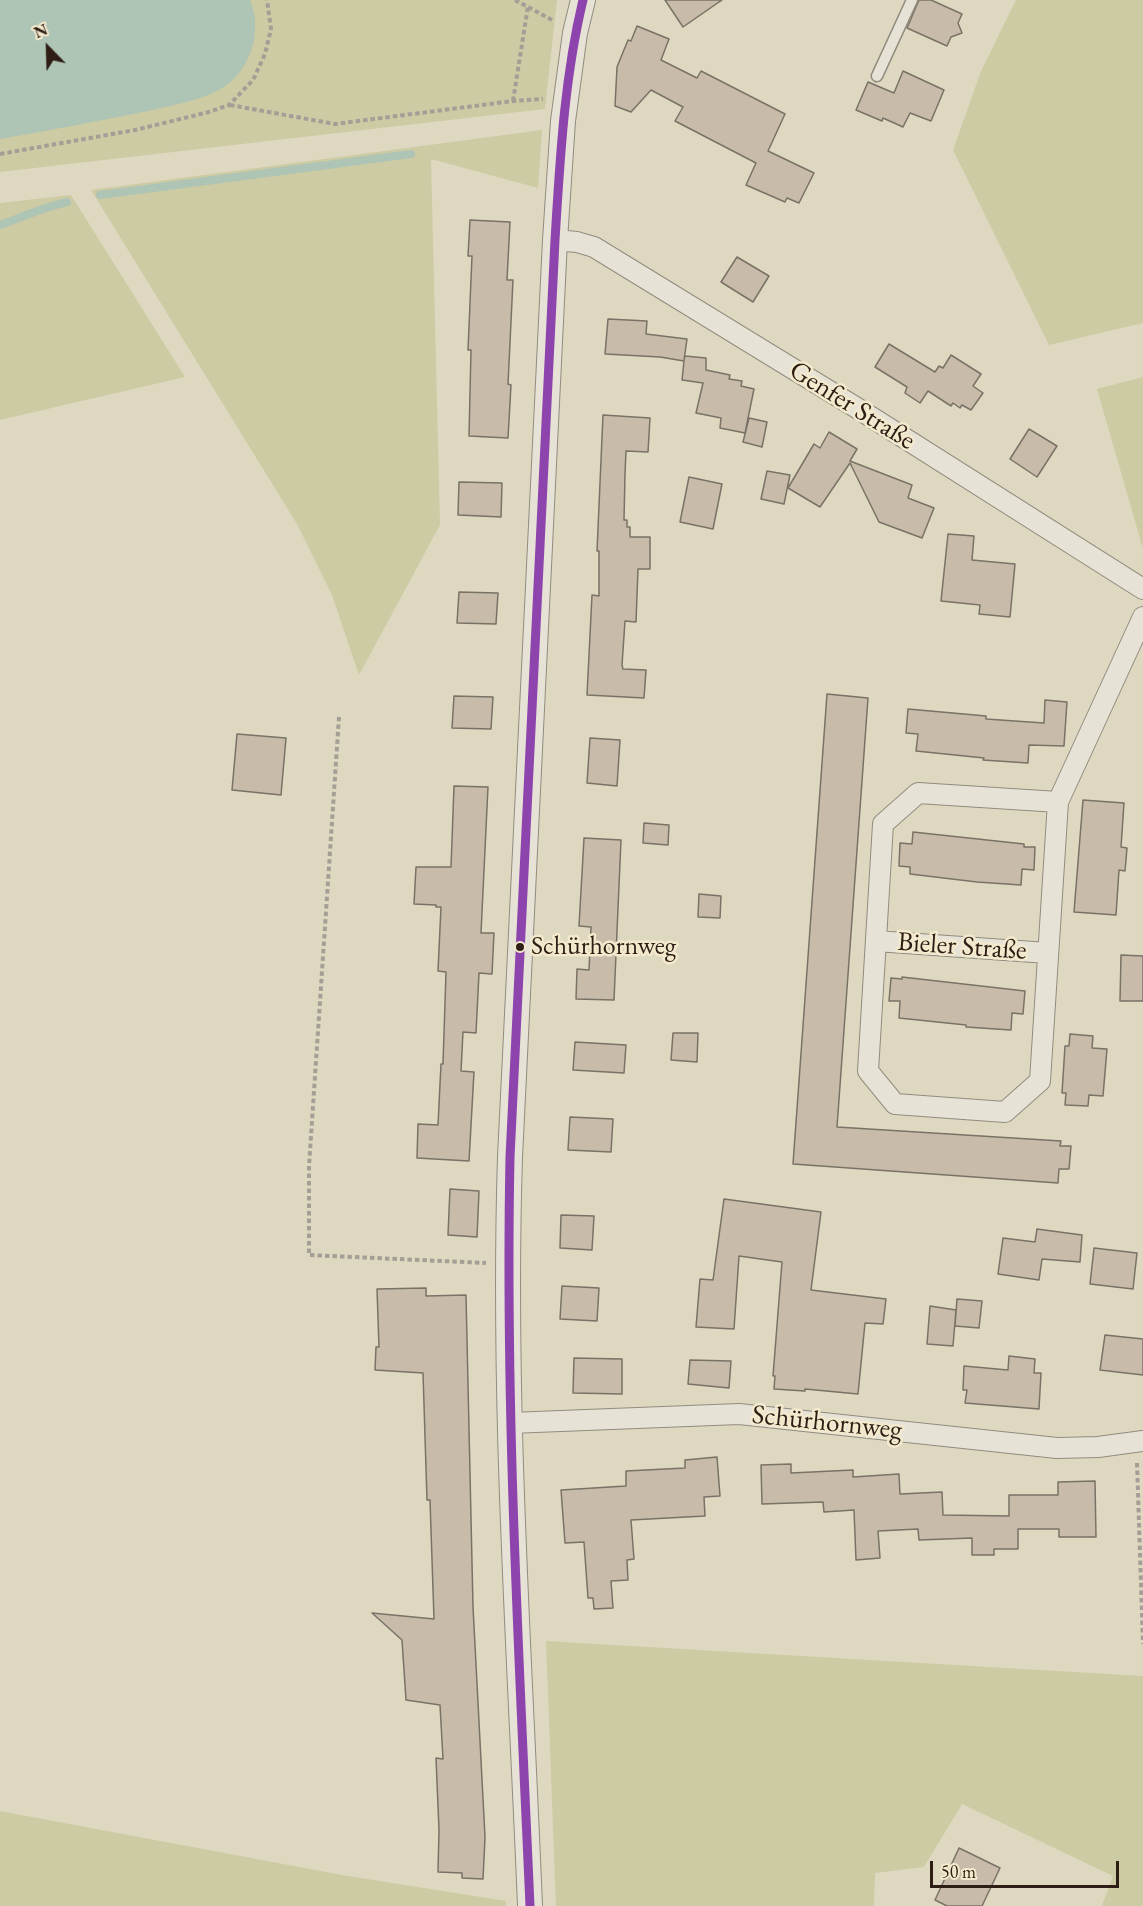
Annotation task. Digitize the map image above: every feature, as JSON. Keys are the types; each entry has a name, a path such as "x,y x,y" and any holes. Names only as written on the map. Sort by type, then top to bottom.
{"street":[{"path":"530,1906 510,1423 507,1262 555,240 566,100 575,33 582,1"},
{"name":"Genfer Straße","path":"555,240 577,242 594,247 857,408 1143,589"},
{"name":"Bieler Straße","path":"1058,802 918,793 883,824 868,1071 895,1104 1005,1112 1040,1081 1058,802 1143,617"},
{"name":"Bieler Straße","path":"876,941 1048,953"},
{"name":"Schürhornweg","path":"510,1423 739,1414 1056,1448 1098,1447 1140,1442"}],"lane":[{"path":"877,76 912,0"}],"path":[{"path":"0,154 135,130 229,105 253,80 265,54 271,29 267,0"},
{"path":"269,6 274,0"},
{"path":"515,0 575,33"},
{"path":"513,100 528,6"},
{"path":"229,105 335,124 513,100 552,98 566,100"},
{"path":"339,717 309,1166 309,1255 507,1262"},
{"path":"1140,1442 1143,1644"}],"green space":[{"path":"0,0 557,0 545,109 0,172"},
{"path":"1016,0 1143,0 1143,323 1049,345 953,150 981,71"},
{"path":"542,130 538,188 431,159 440,525 359,675 332,595 297,524 91,190"},
{"path":"71,195 185,377 0,420 0,203"},
{"path":"1143,377 1143,549 1097,389"},
{"path":"546,1641 1143,1676 1143,1906 1102,1906 1113,1876 962,1804 924,1867 875,1873 874,1906 556,1906"},
{"path":"0,1811 342,1875 506,1901 506,1906 0,1906"}],"shaded area":[{"path":"0,0 250,0 255,24 252,49 247,61 232,81 205,96 148,111 0,139"}],"building":[{"path":"665,0 722,0 683,27"},
{"path":"919,0 931,0 962,14 958,23 962,33 951,37 947,46 907,28"},
{"path":"637,26 669,39 661,60 697,78 701,71 785,114 768,151 814,173 799,203 787,198 785,202 746,185 756,163 675,121 683,107 651,90 631,112 615,106 617,67 628,40 631,41"},
{"path":"903,71 944,90 931,121 910,113 903,127 856,110 868,82 894,93"},
{"path":"470,220 510,222 507,280 513,280 508,438 469,436 471,350 468,350 472,256 468,256"},
{"path":"737,257 769,276 753,302 721,282"},
{"path":"608,319 647,321 646,334 687,339 684,360 685,356 706,358 706,370 730,375 729,379 742,381 741,386 754,389 745,433 720,428 721,418 696,413 703,383 682,380 684,361 660,357 605,354"},
{"path":"889,344 935,372 939,366 943,368 951,355 981,374 973,386 983,393 971,410 962,405 960,408 953,403 951,406 928,391 920,403 905,393 907,387 875,367"},
{"path":"603,415 650,418 648,452 626,451 624,520 627,520 627,527 630,527 630,537 650,537 650,569 638,569 636,622 625,621 622,665 623,669 646,670 644,698 587,695 592,595 599,596 599,551 597,551"},
{"path":"749,418 767,422 762,447 743,442"},
{"path":"1029,429 1057,446 1037,477 1010,459"},
{"path":"829,432 857,449 850,461 912,485 908,498 934,508 922,538 879,522 850,463 820,507 788,488 814,444 820,448"},
{"path":"767,471 790,475 784,504 761,499"},
{"path":"689,477 722,484 713,529 680,522"},
{"path":"459,482 502,483 501,517 458,515"},
{"path":"948,534 974,536 972,560 1015,564 1010,617 979,614 980,605 941,601"},
{"path":"459,592 498,593 496,624 457,623"},
{"path":"827,694 868,698 837,1127 1061,1141 1060,1146 1071,1146 1069,1169 1059,1169 1058,1183 793,1164"},
{"path":"454,696 493,697 491,729 452,728"},
{"path":"1045,700 1067,702 1064,746 1029,745 1028,763 983,760 984,758 916,751 918,734 906,733 908,709 986,716 986,719 1044,723"},
{"path":"237,734 286,738 281,795 232,790"},
{"path":"590,738 620,740 617,786 587,783"},
{"path":"454,786 488,787 481,933 494,933 492,974 479,973 476,1033 463,1032 461,1071 474,1072 469,1161 417,1158 418,1124 438,1125 441,1064 443,1064 446,972 438,971 441,907 414,904 416,867 451,867"},
{"path":"1083,800 1124,803 1121,847 1127,848 1125,871 1119,870 1116,915 1074,912"},
{"path":"644,823 669,825 668,845 643,843"},
{"path":"913,832 1035,847 1034,870 1022,869 1021,885 910,874 910,867 899,866 900,843 912,844"},
{"path":"584,838 621,840 614,1000 576,999 577,969 589,970 591,927 579,926"},
{"path":"699,894 721,896 720,918 698,917"},
{"path":"1121,955 1143,956 1143,1001 1120,1001"},
{"path":"902,977 1025,991 1023,1014 1012,1013 1011,1030 966,1027 966,1025 899,1018 900,1001 889,1001 891,978 902,979"},
{"path":"673,1033 698,1033 697,1062 671,1060"},
{"path":"1070,1034 1093,1036 1092,1048 1107,1049 1103,1096 1089,1095 1088,1106 1065,1105 1066,1093 1062,1093 1065,1046 1069,1046"},
{"path":"575,1042 626,1045 624,1073 573,1070"},
{"path":"570,1117 613,1119 611,1152 568,1150"},
{"path":"450,1189 479,1191 477,1237 448,1235"},
{"path":"724,1199 821,1212 811,1290 886,1299 883,1324 865,1323 858,1394 805,1389 805,1391 774,1389 775,1376 773,1376 782,1262 739,1256 734,1329 696,1327 700,1279 713,1280"},
{"path":"561,1215 594,1216 592,1250 560,1248"},
{"path":"1037,1229 1082,1235 1080,1262 1042,1259 1039,1280 998,1274 1003,1238 1035,1242"},
{"path":"1094,1248 1137,1253 1133,1289 1090,1284"},
{"path":"562,1286 599,1288 597,1321 560,1319"},
{"path":"426,1288 426,1296 466,1295 473,1607 485,1837 483,1879 462,1878 462,1873 438,1872 436,1758 443,1759 440,1705 406,1700 402,1640 372,1613 434,1619 423,1373 375,1370 376,1347 379,1347 377,1289"},
{"path":"957,1299 982,1301 979,1328 955,1326"},
{"path":"930,1306 956,1310 953,1346 927,1344"},
{"path":"1105,1335 1143,1339 1143,1375 1100,1370"},
{"path":"1009,1356 1035,1359 1034,1373 1041,1373 1039,1409 965,1403 967,1390 963,1390 964,1366 1008,1370"},
{"path":"574,1358 622,1359 622,1394 573,1393"},
{"path":"690,1360 731,1361 729,1388 688,1384"},
{"path":"717,1457 720,1496 704,1497 705,1516 631,1520 634,1559 627,1560 628,1580 611,1581 613,1608 594,1609 593,1598 588,1598 584,1542 565,1543 561,1490 626,1486 626,1471 685,1468 685,1460"},
{"path":"791,1464 791,1473 853,1470 853,1477 899,1474 900,1494 942,1492 943,1515 1009,1516 1009,1495 1058,1495 1058,1482 1095,1481 1096,1537 1059,1537 1059,1529 1018,1529 1018,1549 994,1549 994,1555 972,1555 972,1538 919,1540 918,1529 878,1531 880,1558 856,1560 854,1510 824,1512 823,1502 762,1504 761,1465"},
{"path":"959,1848 1000,1868 982,1906 947,1906 935,1900"}],"waterway":[{"path":"100,195 411,154"},
{"path":"0,225 67,202"}],"transit line":[{"path":"530,1906 511,1438 510,1157 557,210 567,90 583,0"}],"place":[{"name":"Schürhornweg","path":"520,947"}]}
